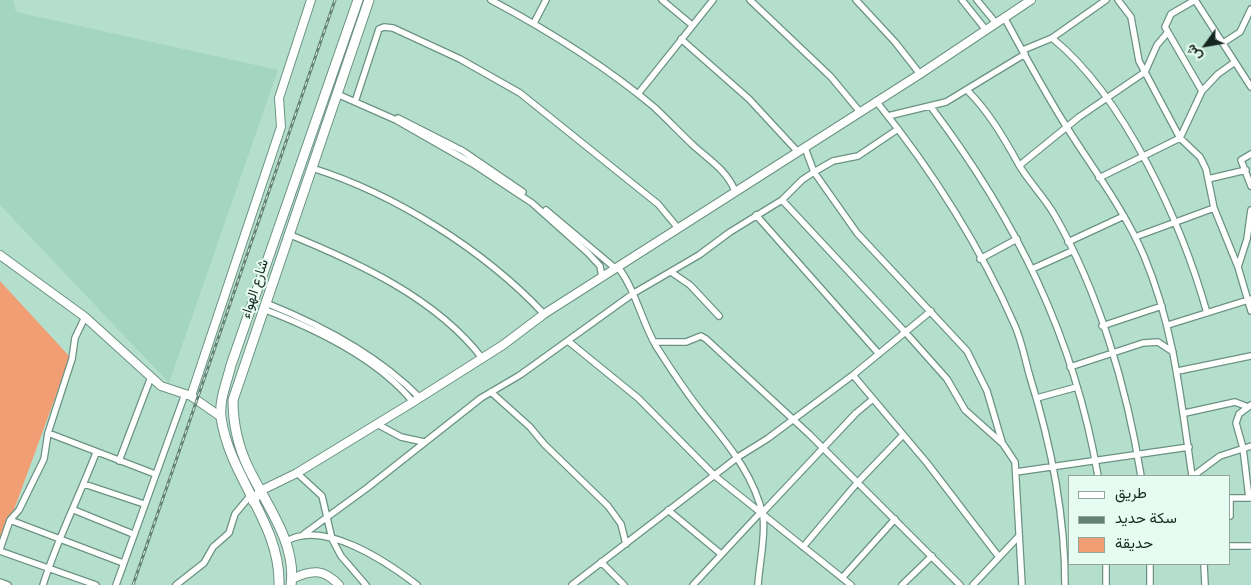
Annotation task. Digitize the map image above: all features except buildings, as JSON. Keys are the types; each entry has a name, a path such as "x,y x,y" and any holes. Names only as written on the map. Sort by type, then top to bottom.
{"main road":[{"name":"شارع الهواء","path":"279,585 276,551 229,449 221,417 223,394 231,365 358,0"},
{"name":"شارع الهواء","path":"292,582 289,555 285,542 239,442 234,424 232,400 369,0"}],"street":[{"path":"116,585 155,474 188,395 281,127 279,98 311,0"},
{"path":"491,0 534,23 603,68 638,94 696,148 710,157 730,179 735,191"},
{"path":"534,23 546,0"},
{"path":"662,0 692,25"},
{"path":"638,94 713,0"},
{"path":"750,0 831,78 860,112"},
{"path":"856,0 895,42 920,74"},
{"path":"962,0 986,30"},
{"path":"977,0 996,23"},
{"path":"176,585 204,563 213,547 229,533 235,514 260,491 297,473 420,398 482,358 544,314 920,74 1031,0"},
{"path":"888,116 931,107 967,90 1024,52 1052,38 1106,0"},
{"path":"1118,0 1131,17 1135,50 1145,72 1180,138 1200,157 1208,179 1214,208 1238,267 1251,311"},
{"path":"1202,91 1166,27 1171,14 1195,0 1251,87"},
{"path":"1223,43 1240,32 1251,8"},
{"path":"1004,18 1066,126 1124,216 1135,237 1168,325 1185,413 1193,475"},
{"path":"356,103 379,30 384,27 393,28 460,59 520,93 658,204 678,228"},
{"path":"1020,165 1066,126 1145,72 1157,45 1168,32"},
{"path":"1052,38 1086,70 1143,156 1176,224 1196,275 1207,313"},
{"path":"681,39 744,94 802,150 833,202 857,233 967,351 987,391 1002,444"},
{"path":"1099,178 1180,138 1202,91 1218,74 1235,62"},
{"path":"967,90 995,124 1020,165 1054,213 1068,242 1112,353 1132,423 1140,475"},
{"path":"337,94 396,120 473,164 532,203 588,253 600,266 602,277"},
{"path":"876,101 898,129 969,236 1015,327 1037,398 1054,467 1067,546 1065,585"},
{"path":"356,103 366,104 409,123 463,151 496,172 565,224 617,268 634,293 645,324 654,342 699,409 738,457 753,487 761,514 758,585"},
{"path":"931,107 988,188 1018,239 1032,269 1070,367 1089,428 1098,475"},
{"path":"285,542 304,534 326,516 367,488 447,422 520,375 634,293 671,272 756,215 782,200 802,180 814,172 833,162 858,156 898,129"},
{"path":"1251,154 1241,160 1251,186"},
{"path":"312,168 369,190 428,223 489,265 529,298 544,314"},
{"path":"1208,179 1246,170"},
{"path":"782,200 906,333 946,379 965,410 1002,444 1015,462 1022,585"},
{"path":"1135,237 1176,224 1214,208"},
{"path":"1238,267 1247,239 1251,210"},
{"path":"756,215 879,354"},
{"path":"1068,242 1124,216"},
{"path":"288,234 344,258 400,290 454,328 482,358"},
{"path":"980,259 1018,239"},
{"path":"1032,269 1072,251"},
{"path":"0,255 85,317 165,389 188,395 221,417"},
{"path":"671,272 690,285 720,316"},
{"path":"1168,325 1249,300"},
{"path":"265,306 315,325 365,354 405,382 420,398"},
{"path":"265,306 339,345 390,380 413,402"},
{"path":"1102,326 1162,306"},
{"path":"573,585 738,457 767,439 852,375 906,333 930,311"},
{"path":"85,317 75,338 72,359 48,434 44,459 20,510 10,520 0,550 96,585"},
{"path":"654,342 686,342 701,336 824,449 960,585"},
{"path":"568,341 638,398 715,476 851,585"},
{"path":"1070,367 1143,343 1158,342 1173,352"},
{"path":"1178,371 1251,356"},
{"path":"852,375 904,435 1000,557"},
{"path":"119,460 151,377"},
{"path":"1037,398 1076,387"},
{"path":"491,392 524,421 608,506 621,524 626,544"},
{"path":"693,585 824,449 856,413 873,399"},
{"path":"1185,413 1235,402 1249,406"},
{"path":"1231,498 1250,498 1243,448 1236,423 1239,414 1249,406"},
{"path":"377,424 401,437 424,442"},
{"path":"48,434 155,474"},
{"path":"803,547 857,483 904,435"},
{"path":"1194,475 1220,456 1251,446"},
{"path":"1016,472 1189,447"},
{"path":"43,585 48,567 74,510 96,453"},
{"path":"297,473 322,496 327,509 326,516 332,540 341,556 366,585"},
{"path":"84,484 144,504"},
{"path":"74,510 133,534"},
{"path":"668,510 721,554"},
{"path":"842,578 895,519"},
{"path":"10,520 123,562"},
{"path":"304,534 359,548 386,561 417,585"},
{"path":"973,585 1019,536"},
{"path":"1231,546 1251,546"},
{"path":"902,585 932,556"},
{"path":"601,562 624,585"},
{"path":"1106,565 1106,585"},
{"path":"1150,565 1150,585"},
{"path":"1204,565 1206,585"},
{"path":"292,582 306,572 318,571 326,573 339,585"},
{"path":"0,582 8,585"}],"shaded area":[{"path":"0,0 13,0 16,12 278,70 169,383 0,205"}],"green space":[{"path":"0,281 70,357 0,548"}],"railway":[{"path":"133,585 335,0"}]}
